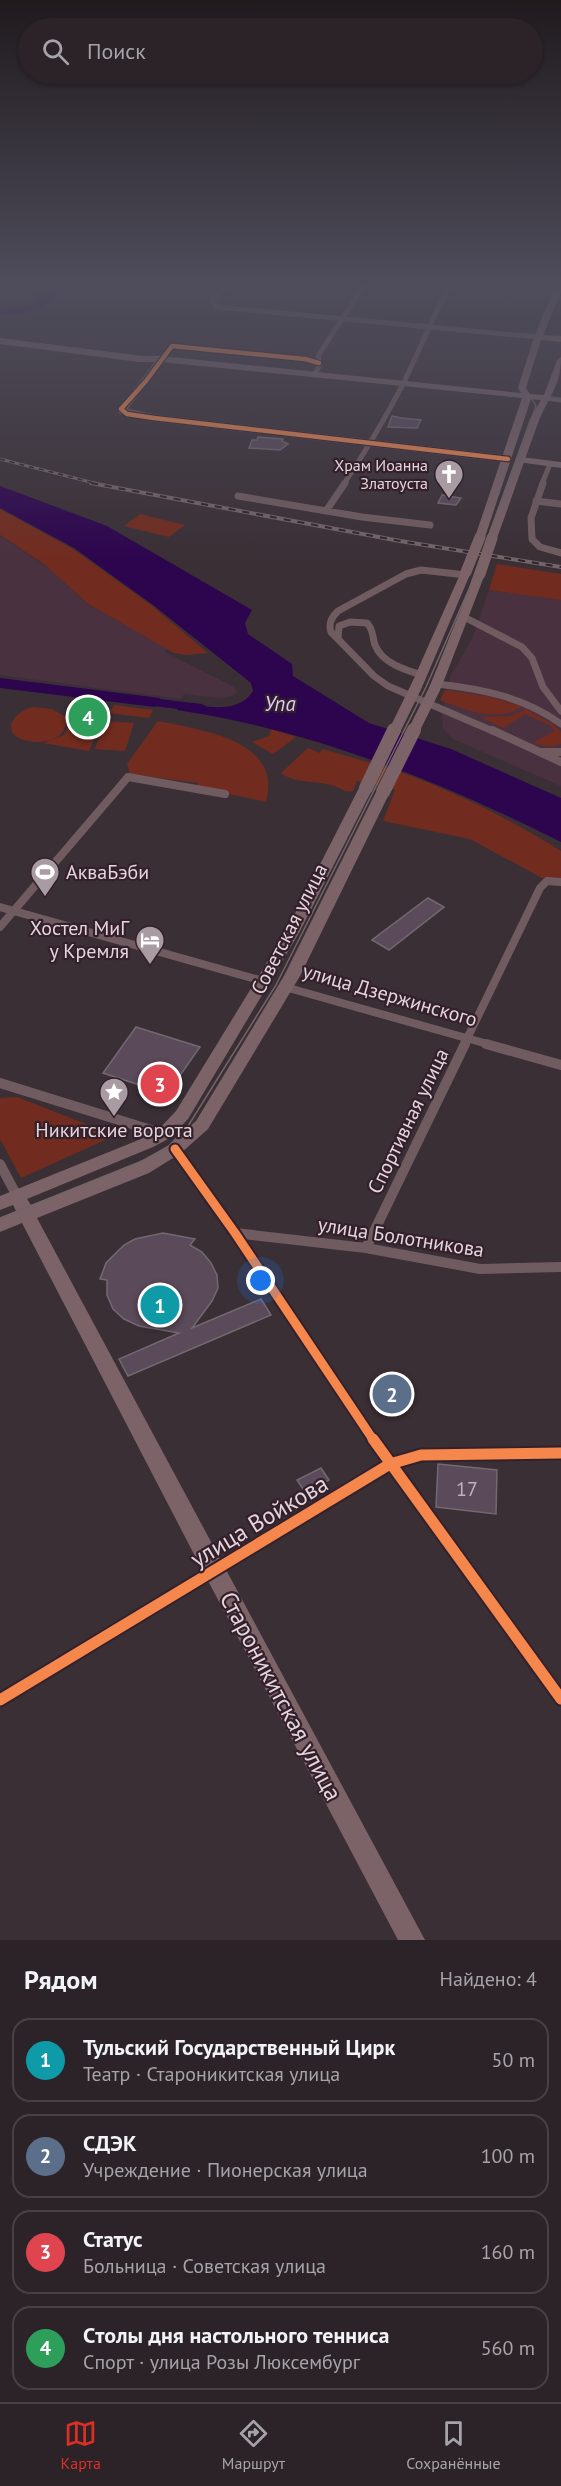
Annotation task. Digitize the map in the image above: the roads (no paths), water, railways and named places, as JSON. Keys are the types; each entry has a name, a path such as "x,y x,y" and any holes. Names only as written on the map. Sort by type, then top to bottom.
{"main road":[{"path":"342,378 546,398"},
{"name":"Советская улица","path":"0,1203 164,1134 182,1115 291,933 420,680 466,574 508,459 525,408 527,396 522,388 525,378"},
{"name":"Советская улица","path":"0,1226 143,1168 175,1149 202,1125 285,987 436,686 464,617 521,460 555,378"},
{"path":"508,459 561,465"},
{"name":"улица Дзержинского","path":"263,981 285,987"},
{"name":"Староникитская улица","path":"17,1196 214,1571 412,1940"}],"street":[{"path":"148,378 124,404 122,411 154,418 508,459"},
{"path":"326,511 370,444 405,378"},
{"path":"546,398 561,400"},
{"path":"550,464 536,501 530,526 532,538 537,546 561,553"},
{"path":"238,496 430,525"},
{"path":"536,501 561,504"},
{"path":"466,574 421,570 406,574 338,611 332,617 329,627 374,676 388,686 482,725 528,749 561,762"},
{"path":"464,617 522,647 532,658 543,687 561,711"},
{"path":"338,639 339,626 344,623 367,623 374,631 374,644 379,653 420,680"},
{"path":"436,686 503,695 522,701 546,713 561,724"},
{"path":"528,749 561,752"},
{"path":"0,927 128,777 225,794"},
{"name":"Спортивная улица","path":"366,1248 540,888 547,881 561,882"},
{"name":"улица Дзержинского","path":"0,907 263,981"},
{"name":"улица Дзержинского","path":"285,987 561,1065"},
{"path":"0,1083 164,1134"},
{"path":"0,1090 17,1088"},
{"path":"175,1149 235,1233 390,1464 561,1699"},
{"path":"0,1164 17,1196"},
{"name":"улица Болотникова","path":"235,1233 366,1248 480,1269 561,1268"},
{"name":"улица Войкова","path":"0,1700 390,1464 422,1455 561,1453"}],"water":[{"name":"Упа","path":"0,486 107,526 252,610 245,623 248,634 292,664 293,676 369,723 451,749 561,798 561,842 469,798 325,744 277,730 177,710 180,703 220,707 239,703 247,699 253,691 251,683 153,605 74,548 0,508"},
{"path":"0,678 160,698 155,707 0,688"}],"waterway":[{"name":"Упа","path":"134,700 202,708"}],"tram line":[{"path":"338,378 528,398"},
{"path":"519,394 528,398"},
{"path":"0,1218 142,1161 166,1149 188,1126 276,985 426,687 469,589 536,406 528,398"},
{"path":"528,398 561,401"}],"railway":[{"path":"0,459 98,484"},
{"path":"91,483 400,541 561,567"}],"place":[{"name":"Храм Иоанна Златоуста","path":"449,500"},
{"name":"Cтолы дня настольного тенниса","path":"88,717"},
{"name":"АкваБэби","path":"45,898"},
{"name":"Хостел МиГ у Кремля","path":"150,966"},
{"name":"Статус","path":"160,1084"},
{"name":"Никитские ворота","path":"114,1118"},
{"name":"Тульский Государственный Цирк","path":"160,1305"},
{"name":"СДЭК","path":"392,1394"}]}
